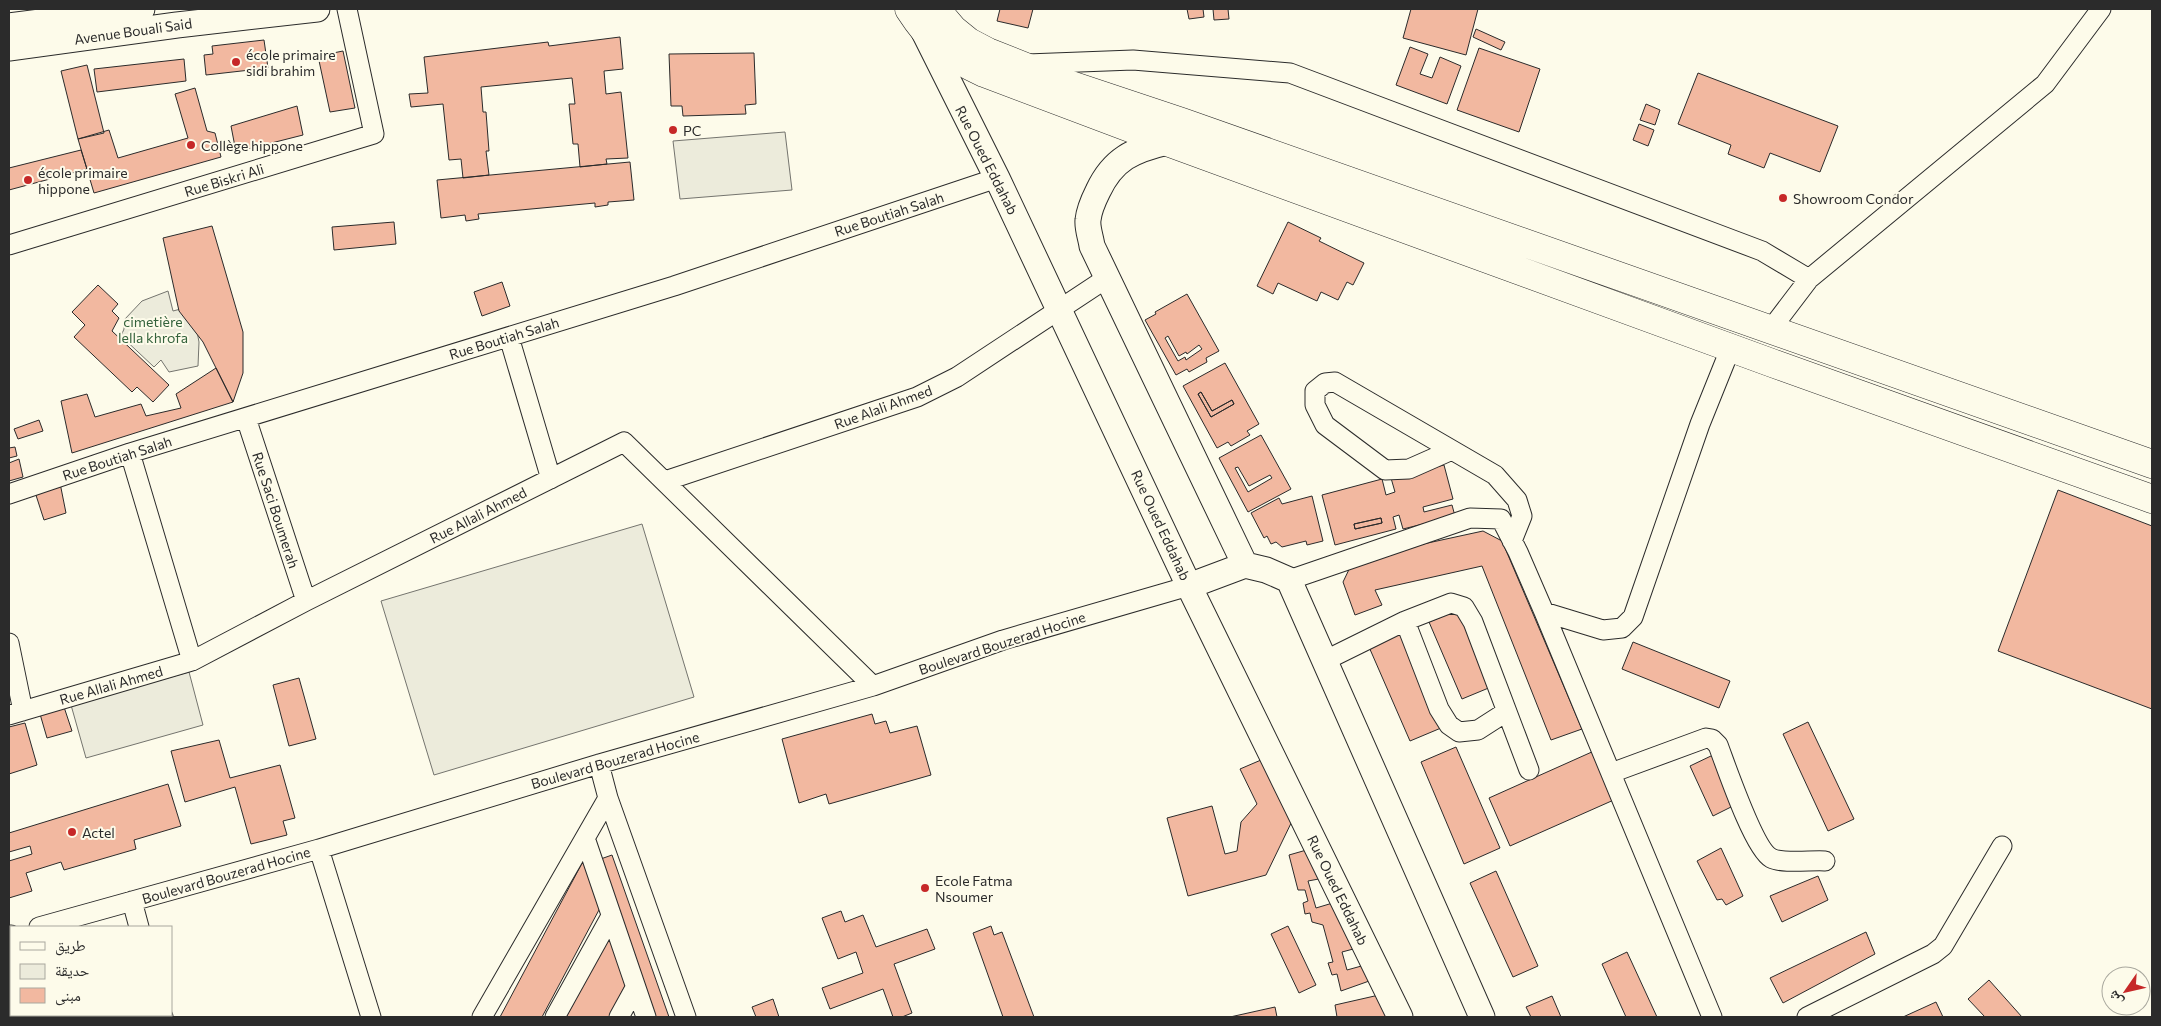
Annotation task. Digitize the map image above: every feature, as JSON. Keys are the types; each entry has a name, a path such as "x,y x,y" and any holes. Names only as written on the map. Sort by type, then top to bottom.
{"highway":[{"path":"909,9 953,29 969,42 988,52 1071,85 1182,122 2152,464"},
{"path":"930,20 944,51 976,70 1167,142 2152,499"},
{"path":"2101,445 2152,458"}],"main road":[{"path":"9,26 142,9"},
{"name":"Avenue Bouali Said","path":"9,48 177,25 316,9"},
{"name":"Rue Oued Eddahab","path":"930,20 997,178 1189,586 1400,1017"},
{"path":"1167,142 1145,147 1124,156 1106,174 1094,197 1088,220 1092,246 1245,565"},
{"path":"1189,586 1245,565 1266,570 1289,580 1482,1017"}],"street":[{"name":"Rue Biskri Ali","path":"9,245 374,134 347,9"},
{"path":"1771,329 1809,279 2045,84 2101,9"},
{"path":"1019,64 1133,60 1290,73 1762,251 1809,279"},
{"name":"Rue Boutiah Salah","path":"9,494 130,453 674,286 997,178"},
{"name":"Rue Alali Ahmed","path":"665,481 917,398 957,377 1107,278"},
{"path":"509,337 551,479"},
{"path":"1544,612 1603,630 1622,628 1633,617 1700,424 1731,347"},
{"path":"1452,450 1409,469 1385,470 1325,426 1315,405 1315,391 1325,383 1336,382 1495,475 1516,500 1522,516 1512,541"},
{"name":"Rue Saci Boumerah","path":"246,418 306,601"},
{"name":"Rue Allali Ahmed","path":"16,713 192,661 306,601 624,442 873,686"},
{"path":"130,453 192,661"},
{"path":"1289,580 1470,518 1501,519 1544,612 1712,1017"},
{"name":"Boulevard Bouzerad Hocine","path":"43,926 319,849 598,764 873,686 1003,640 1189,586"},
{"path":"1324,661 1404,621 1451,603 1464,608 1473,622 1529,770"},
{"path":"1404,621 1439,709 1449,725 1460,732 1478,730 1506,712"},
{"path":"9,643 16,713"},
{"path":"1611,774 1706,738 1712,739 1718,745 1755,838 1765,854 1778,860 1825,861"},
{"path":"598,764 608,798 686,1017"},
{"path":"482,1017 608,798"},
{"path":"585,838 646,1017"},
{"path":"1807,1017 1933,954 1943,946 2002,846"},
{"path":"319,849 371,1017"},
{"path":"132,901 139,926"},
{"path":"555,1017 611,916"},
{"path":"619,1017 635,988"}],"green space":[{"path":"785,132 792,190 680,199 673,141"},
{"name":"cimetière lella khrofa","path":"168,291 173,311 192,306 199,342 198,366 169,372 161,360 154,367 121,336 124,329 124,320 142,301"},
{"path":"642,524 694,697 434,775 381,601"},
{"path":"189,672 203,725 86,758 71,705"}],"building":[{"path":"1000,9 1033,9 1028,28 997,21"},
{"path":"1187,9 1203,9 1204,17 1189,19"},
{"path":"1213,9 1228,9 1229,19 1214,20"},
{"path":"1411,9 1478,9 1466,55 1403,38"},
{"path":"1476,29 1505,42 1501,50 1473,37"},
{"path":"620,37 623,69 604,71 606,94 621,92 628,158 606,159 607,164 580,167 578,144 573,144 569,104 575,104 572,78 481,87 483,112 486,112 489,151 486,151 489,175 463,178 461,159 449,160 443,104 411,107 409,94 428,93 424,57 548,42 549,46"},
{"name":"école primaire sidi brahim","path":"264,40 268,68 206,75 204,55 213,54 212,46"},
{"path":"1410,47 1428,54 1420,74 1432,78 1440,57 1461,66 1447,104 1396,85"},
{"path":"1479,48 1540,69 1519,132 1457,110"},
{"path":"343,51 355,108 330,112 318,56"},
{"path":"754,53 756,104 745,105 746,114 683,116 682,106 671,106 669,54"},
{"path":"184,59 186,81 97,92 94,69"},
{"path":"87,65 104,133 78,139 61,71"},
{"path":"1698,73 1838,126 1820,172 1770,153 1764,168 1728,154 1731,145 1678,124"},
{"name":"Collège hippone","path":"195,88 207,131 215,133 221,157 94,193 78,139 109,130 118,158 188,138 175,94"},
{"path":"1646,104 1660,110 1655,125 1640,120"},
{"name":"école primaire sidi brahim","path":"297,106 303,135 236,152 231,126"},
{"path":"1639,124 1654,130 1648,146 1633,140"},
{"name":"école primaire hippone","path":"81,150 87,169 9,190 9,168"},
{"path":"630,162 634,200 608,202 608,205 595,207 595,203 478,214 479,219 466,221 465,215 441,218 437,180"},
{"path":"394,222 396,244 334,250 332,227"},
{"path":"1288,222 1321,238 1319,241 1364,263 1353,285 1347,282 1338,300 1321,292 1317,301 1278,283 1273,294 1257,286"},
{"path":"212,226 243,332 243,373 233,402 203,342 179,311 163,238"},
{"path":"502,282 510,306 482,316 474,292"},
{"path":"98,285 118,304 112,311 119,318 112,331 169,385 153,402 137,387 132,392 74,337 85,325 72,312"},
{"path":"1187,294 1219,351 1206,358 1207,362 1189,372 1187,369 1176,375 1145,320 1156,314 1155,312","holes":["1168,336 1179,356 1186,352 1187,354 1199,345 1202,349 1186,360 1185,357 1178,361 1165,338"]},
{"path":"1225,363 1259,424 1247,431 1250,435 1231,446 1228,442 1217,448 1183,386","holes":["1201,392 1212,411 1232,400 1234,404 1211,417 1198,394"]},
{"path":"216,368 233,402 72,453 61,401 87,394 95,417 141,404 146,416 181,408 176,394"},
{"path":"1201,392 1212,411 1232,400 1234,404 1211,417 1198,394"},
{"path":"39,420 43,431 18,439 14,429"},
{"path":"1261,435 1291,489 1248,512 1219,458","holes":["1238,467 1249,486 1270,475 1272,478 1248,492 1235,468"]},
{"path":"15,447 17,456 9,458 9,448"},
{"path":"19,459 23,477 9,481 9,463"},
{"path":"1444,465 1453,499 1423,507 1424,512 1452,505 1455,516 1403,529 1399,515 1393,517 1396,529 1335,545 1322,495 1382,479 1386,495 1395,492 1391,478","holes":["1381,518 1382,523 1355,529 1354,524"]},
{"path":"60,483 66,513 44,520 34,489"},
{"path":"2058,490 2152,526 2152,709 1998,651"},
{"path":"1312,496 1323,541 1307,545 1306,541 1282,547 1276,542 1271,544 1267,536 1264,538 1251,513 1279,498 1282,504"},
{"path":"1381,518 1382,523 1355,529 1354,524"},
{"path":"1483,531 1502,541 1582,729 1551,740 1482,566 1375,590 1382,605 1355,615 1343,582 1354,559"},
{"path":"1458,610 1491,687 1462,699 1429,622"},
{"path":"1400,633 1441,728 1410,741 1369,647"},
{"path":"1633,642 1730,681 1719,708 1622,669"},
{"path":"299,678 316,739 289,746 273,685"},
{"path":"64,707 72,731 47,738 40,714"},
{"path":"872,714 875,724 886,721 890,733 917,726 931,775 829,804 826,794 799,803 782,739"},
{"path":"1808,722 1854,819 1828,831 1783,734"},
{"path":"25,723 37,765 9,774 9,727"},
{"path":"219,740 230,778 280,765 295,818 283,821 287,835 251,844 235,787 185,802 171,751"},
{"path":"1456,747 1500,848 1464,864 1421,762"},
{"path":"1594,751 1616,799 1510,846 1489,798"},
{"path":"1713,755 1737,804 1713,816 1690,766"},
{"path":"1268,757 1295,815 1266,875 1188,896 1167,818 1212,806 1225,854 1237,851 1241,822 1257,804 1240,769"},
{"path":"168,784 181,826 134,840 136,849 64,870 61,862 26,873 32,891 9,898 9,861 32,854 30,846 9,852 9,833"},
{"path":"1721,848 1743,896 1726,905 1722,899 1717,900 1697,861"},
{"path":"1310,849 1324,878 1308,881 1316,908 1336,902 1357,948 1342,952 1347,970 1365,965 1372,980 1341,991 1337,974 1332,975 1328,963 1333,962 1323,925 1312,922 1310,913 1305,914 1303,903 1308,901 1305,890 1298,890 1289,855"},
{"path":"588,852 600,908 542,1017 500,1017"},
{"path":"612,855 669,1017 649,1017 595,861"},
{"path":"1496,871 1538,966 1513,977 1470,883"},
{"path":"1818,876 1828,900 1782,922 1770,896"},
{"path":"841,911 845,922 863,915 876,947 927,929 935,949 894,964 912,1013 902,1017 893,1017 883,989 830,1009 822,988 863,973 856,952 838,959 822,918"},
{"path":"991,926 994,935 1002,932 1034,1017 1003,1017 973,933"},
{"path":"1288,926 1316,985 1299,993 1271,934"},
{"path":"613,930 625,986 609,1017 566,1017"},
{"path":"1866,932 1875,954 1783,1003 1770,978"},
{"path":"1627,952 1657,1017 1626,1017 1602,964"},
{"path":"1989,980 2022,1017 1985,1017 1968,999"},
{"path":"1379,995 1390,1017 1337,1017 1335,1005"},
{"path":"1552,996 1561,1017 1531,1017 1526,1007"},
{"path":"773,999 779,1017 756,1017 752,1007"},
{"path":"1936,1002 1943,1017 1903,1017"},
{"path":"1275,1007 1277,1017 1230,1017"},
{"path":"100,1016 127,1017 100,1017"}],"place":[{"name":"école primaire sidi brahim","path":"236,62"},
{"name":"PC","path":"673,130"},
{"name":"Collège hippone","path":"191,145"},
{"name":"école primaire hippone","path":"28,180"},
{"name":"Showroom Condor","path":"1783,198"},
{"name":"Actel","path":"72,832"},
{"name":"Ecole Fatma Nsoumer","path":"925,888"}]}
